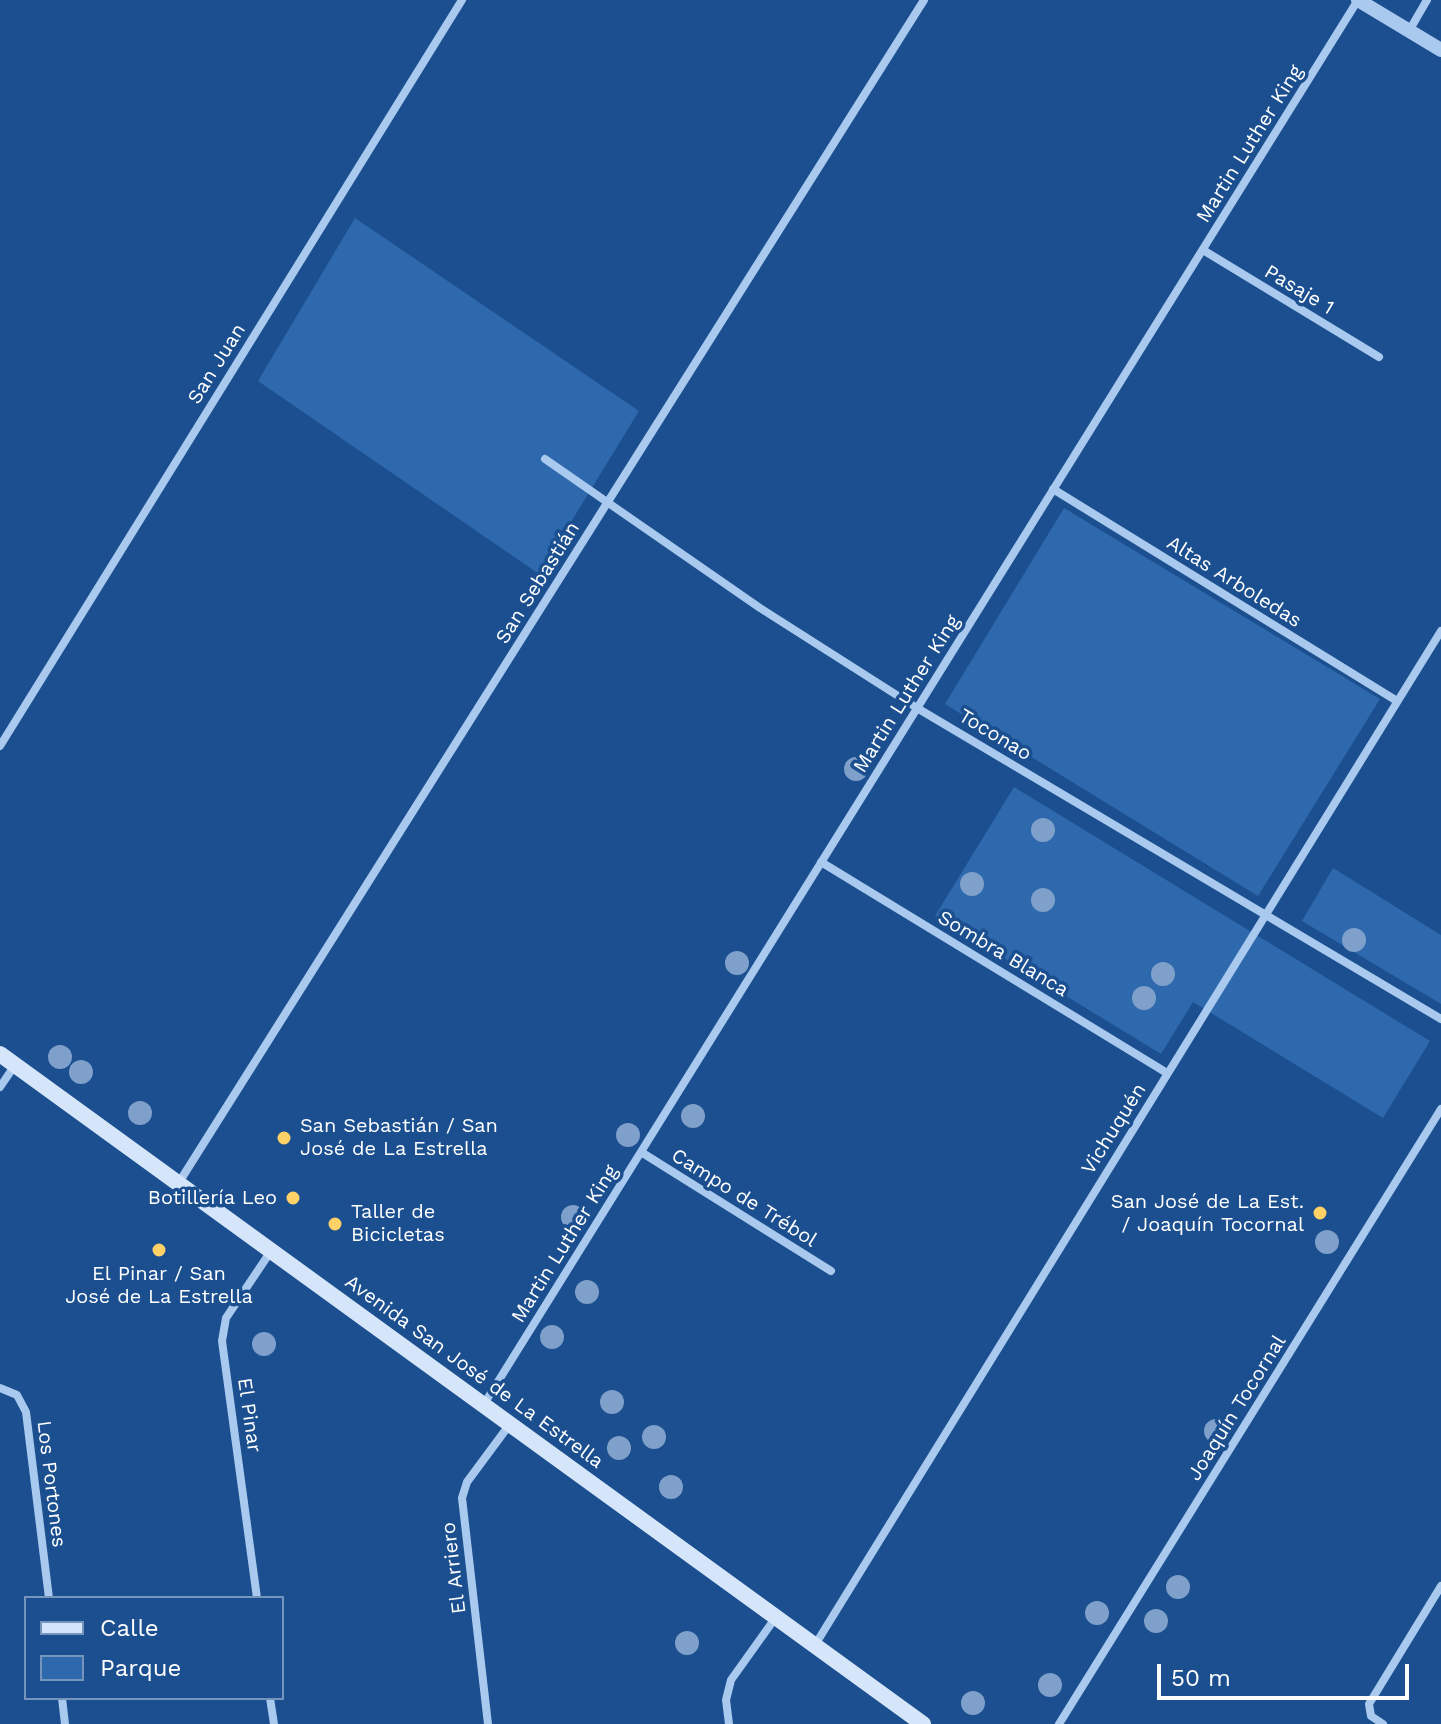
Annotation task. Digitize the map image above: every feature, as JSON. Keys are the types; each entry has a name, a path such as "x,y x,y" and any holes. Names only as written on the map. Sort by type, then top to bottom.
{"main road":[{"name":"Avenida San José de La Estrella","path":"0,1054 923,1724"}],"street":[{"name":"San Juan","path":"0,746 462,0"},
{"name":"San Sebastián","path":"178,1184 924,0"},
{"path":"1358,0 1441,50"},
{"name":"Martin Luther King","path":"484,1404 1358,0"},
{"path":"1409,31 1427,0"},
{"name":"Pasaje 1","path":"1203,250 1379,357"},
{"name":"Toconao","path":"545,459 760,608 917,708 1441,1019"},
{"name":"Altas Arboledas","path":"1053,489 1397,701"},
{"name":"Vichuquén","path":"815,1645 1441,631"},
{"name":"Sombra Blanca","path":"821,862 1167,1073"},
{"path":"0,1087 15,1064"},
{"name":"Joaquín Tocornal","path":"1059,1724 1441,1109"},
{"name":"Campo de Trébol","path":"641,1152 831,1271"},
{"name":"El Pinar","path":"257,1596 222,1341 226,1318 272,1250"},
{"name":"Los Portones","path":"0,1388 17,1395 26,1412 49,1596"},
{"name":"El Arriero","path":"488,1724 462,1498 467,1482 510,1424"},
{"path":"1383,1724 1371,1716 1371,1699 1441,1586"},
{"path":"729,1724 726,1700 731,1680 776,1617"},
{"path":"62,1700 65,1724"},
{"path":"270,1700 274,1724"}],"green space":[{"path":"355,218 639,411 539,574 258,381"},
{"path":"1064,508 1380,699 1258,896 945,704"},
{"path":"1014,787 1430,1041 1383,1118 1193,1002 1161,1054 935,916"},
{"path":"1333,868 1441,935 1441,1004 1302,921"}],"place":[{"name":"San Sebastián / San José de La Estrella","path":"284,1138"},
{"name":"Botillería Leo","path":"293,1198"},
{"name":"San José de La Est. / Joaquín Tocornal","path":"1320,1213"},
{"name":"Taller de Bicicletas","path":"335,1224"},
{"name":"El Pinar / San José de La Estrella","path":"159,1250"}]}
